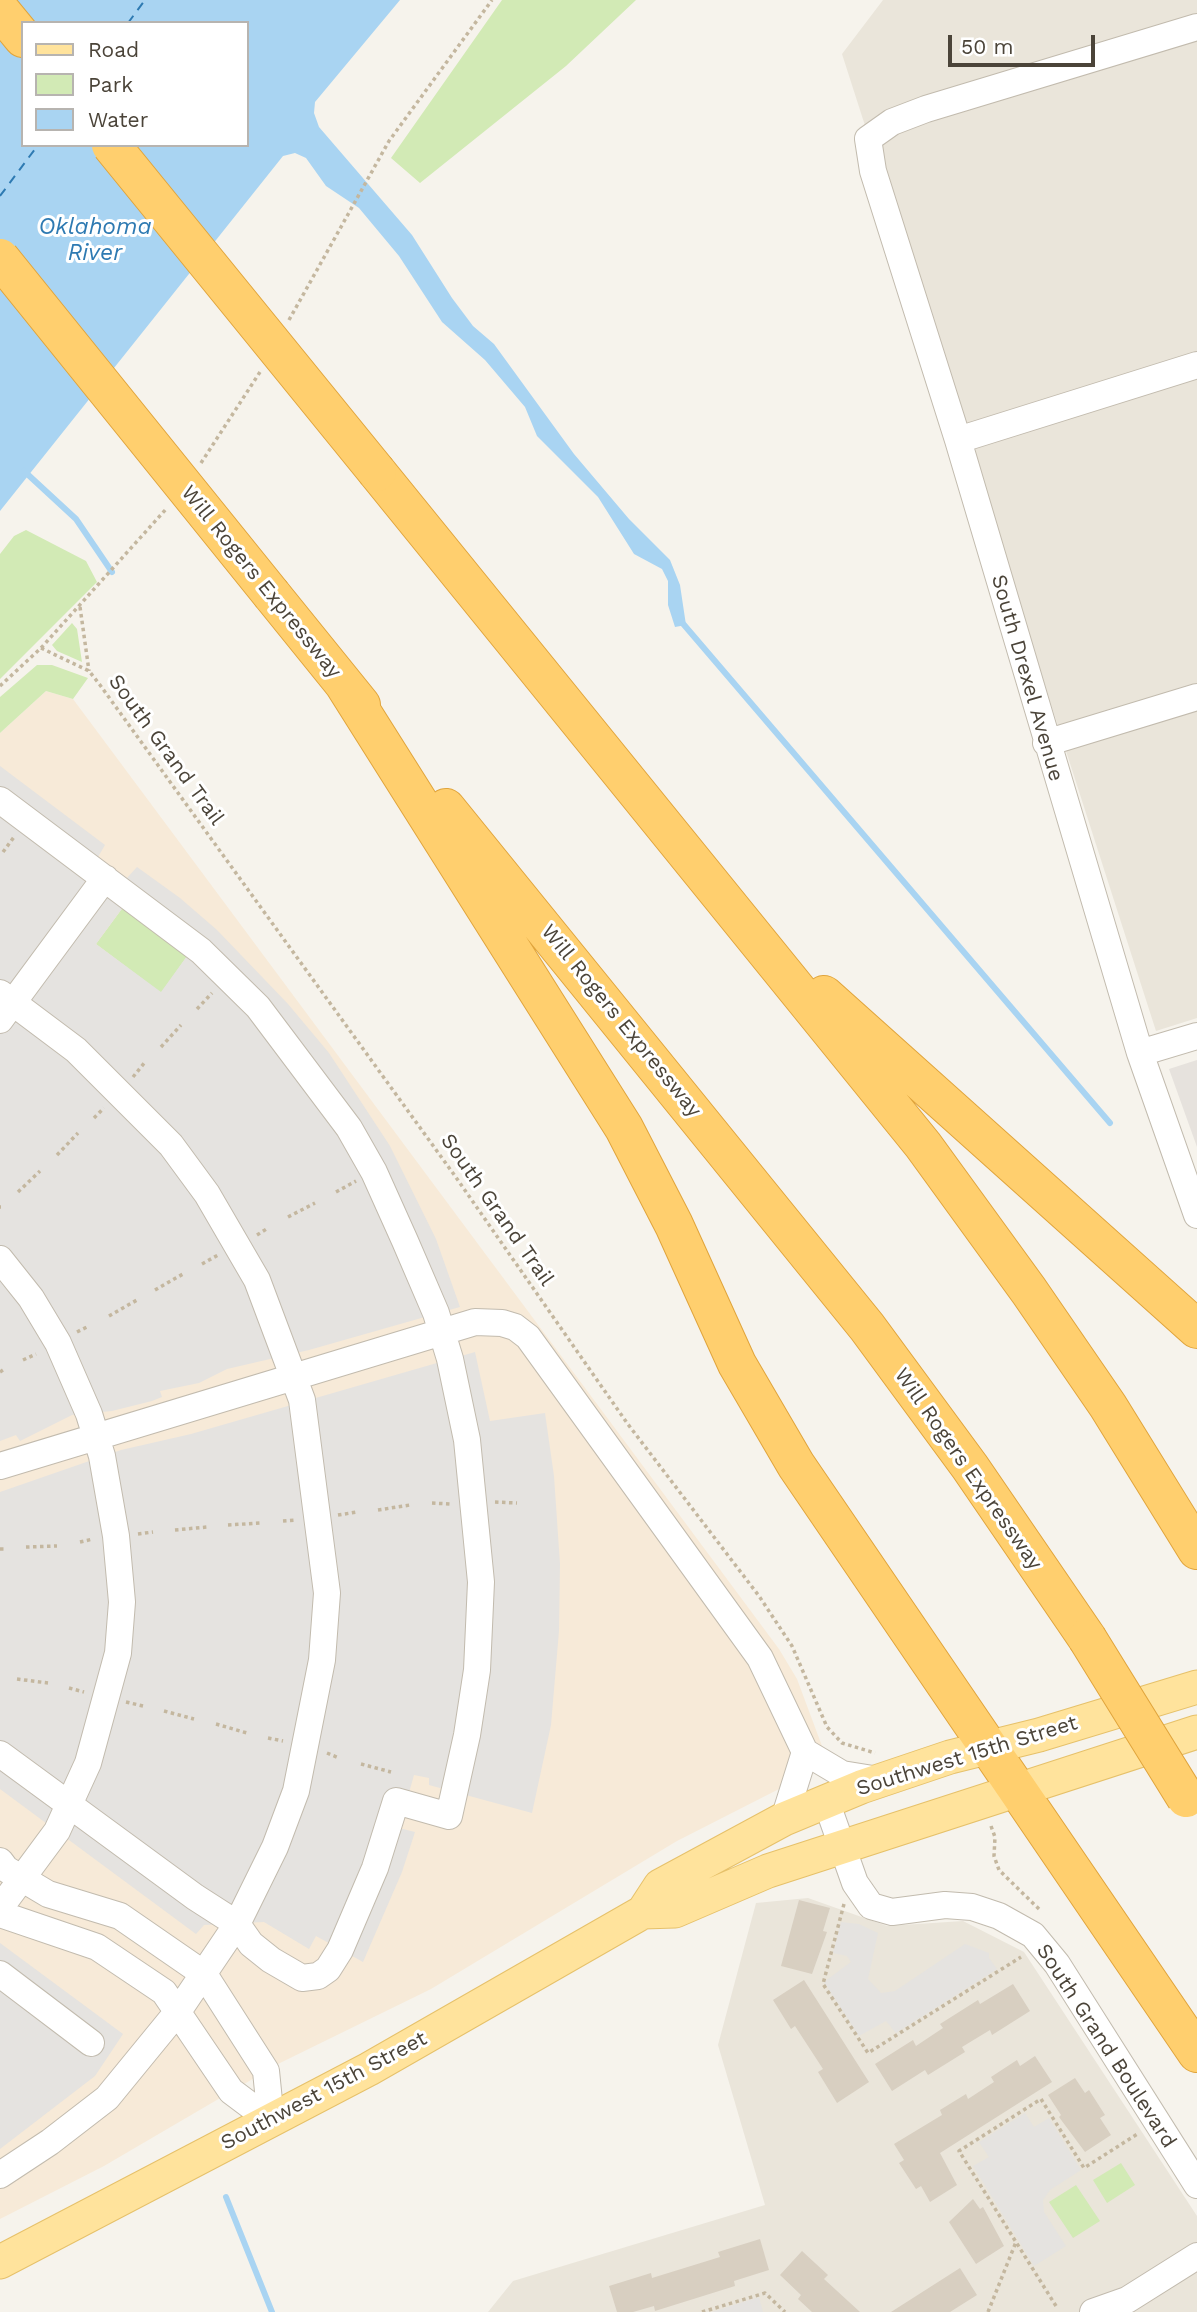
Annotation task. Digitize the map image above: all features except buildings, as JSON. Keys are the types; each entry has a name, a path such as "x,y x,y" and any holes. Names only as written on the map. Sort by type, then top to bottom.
{"highway":[{"path":"0,10 21,36"},
{"path":"113,147 923,1145 1108,1406 1197,1550"},
{"name":"Will Rogers Expressway","path":"0,258 867,1327 971,1467 1087,1638 1191,1807"},
{"path":"344,684 624,1128 657,1189 737,1364 765,1415 1016,1791 1197,2053"},
{"path":"755,938 866,1030 930,1093 1197,1329"}],"main road":[{"name":"Southwest 15th Street","path":"0,2262 369,2069 643,1912 660,1886 784,1819 827,1801 879,1767 988,1748 1197,1687"},
{"name":"Southwest 15th Street","path":"643,1912 675,1911 732,1885 842,1847 1197,1732"}],"street":[{"name":"South Drexel Avenue","path":"1197,27 926,109 892,122 868,139 873,171 958,440 1140,1054 1197,1215"},
{"path":"958,440 1197,365"},
{"path":"1046,743 1197,697"},
{"path":"0,800 201,951 258,1007 328,1097 374,1172 442,1332 467,1440 481,1582 477,1670 467,1735 449,1816 396,1801 375,1868 340,1950 328,1969 318,1976 302,1978 271,1959 251,1944 237,1924 195,1897 0,1754"},
{"path":"0,2175 50,2142 107,2098 179,2010 237,1924 275,1847 296,1791 322,1660 327,1592 302,1400 257,1280 207,1194 171,1144 76,1050 4,1005 105,878"},
{"path":"1140,1054 1197,1036"},
{"path":"0,1259 31,1298 77,1379 96,1437 116,1536 122,1602 118,1653 88,1763 71,1805 0,1908"},
{"path":"0,1466 442,1332 486,1321 515,1327 527,1337 760,1658 805,1752 842,1774 879,1767"},
{"path":"784,1819 805,1752"},
{"name":"South Grand Boulevard","path":"827,1801 859,1893 878,1909 892,1912 957,1905 986,1911 1033,1935 1057,1964 1197,2185"},
{"path":"0,1861 6,1869 48,1894 120,1916 204,1974 266,2071 271,2120"},
{"path":"0,1914 97,1947 164,1992 179,2010 232,2091 271,2120"},
{"path":"0,1974 90,2043"},
{"path":"1093,2312 1126,2300 1197,2256"}],"path":[{"path":"331,244 383,152 492,0"},
{"name":"South Grand Trail","path":"80,607 89,671 447,1166 627,1423 759,1596 792,1646 827,1727 842,1743 879,1767"},
{"name":"South Grand Trail","path":"41,648 89,671"},
{"path":"3,852 20,828"},
{"path":"198,1009 219,986"},
{"path":"161,1047 181,1025"},
{"path":"128,1083 145,1062"},
{"path":"57,1155 78,1133"},
{"path":"18,1192 40,1171"},
{"path":"336,1192 363,1178"},
{"path":"288,1217 315,1203"},
{"path":"255,1236 268,1228"},
{"path":"202,1264 215,1257"},
{"path":"155,1290 183,1274"},
{"path":"109,1316 136,1300"},
{"path":"76,1333 89,1326"},
{"path":"23,1360 36,1354"},
{"path":"485,1502 517,1503"},
{"path":"432,1503 452,1504"},
{"path":"378,1510 410,1505"},
{"path":"331,1516 357,1512"},
{"path":"228,1525 260,1523"},
{"path":"175,1530 207,1527"},
{"path":"26,1547 57,1546"},
{"path":"17,1679 48,1683"},
{"path":"164,1711 194,1719"},
{"path":"216,1724 247,1733"},
{"path":"361,1764 391,1772"},
{"path":"844,1901 823,1984 867,2053 1026,1954"},
{"path":"1056,2306 959,2151 1041,2099 1084,2168 1142,2131"},
{"path":"988,2312 1016,2242"},
{"path":"702,2312 765,2293 785,2312"}],"shaded area":[{"path":"883,0 1197,0 1197,1018 1156,1031 842,54"},
{"path":"46,691 73,699 779,1649 797,1679 822,1746 793,1756 779,1789 677,1841 431,1989 280,2063 104,2166 0,2219 0,733"},
{"path":"0,766 105,845 98,857 127,878 137,867 180,898 217,930 288,1004 329,1053 390,1146 436,1239 460,1307 309,1350 227,1369 199,1383 160,1391 162,1397 152,1401 112,1411 72,1415 20,1441 16,1435 0,1441","holes":["135,891 200,938 161,992 96,944"]},
{"path":"1197,1060 1197,1147 1169,1069"},
{"path":"475,1352 490,1421 545,1413 554,1476 560,1564 559,1631 551,1725 532,1813 429,1785 429,1778 414,1775 399,1828 415,1832 402,1872 363,1962 316,1936 309,1949 264,1922 204,1925 196,1934 0,1789 0,1492 121,1450 191,1434"},
{"path":"808,1898 887,1926 963,1921 1024,1952 1197,2216 1197,2312 488,2312 513,2281 765,2205 718,2045 756,1903"},
{"path":"841,1922 859,1924 878,1933 868,1979 881,1993 895,1991 965,1944 989,1953 989,1958 997,1969 896,2033 886,2021 859,2036 824,1982 851,1962 847,1956 833,1953"},
{"path":"0,1943 123,2034 95,2076 0,2149"},
{"path":"1025,2113 1034,2127 1049,2118 1081,2170 1050,2190 1043,2200 1044,2212 1066,2246 1034,2266 973,2166 989,2157 979,2142"},
{"path":"759,2297 763,2312 712,2312"}],"green space":[{"path":"502,0 636,0 566,66 420,183 391,158"},
{"path":"26,530 86,561 97,582 0,679 0,554 14,536"},
{"path":"72,623 77,629 82,662 57,651 52,645"},
{"path":"37,665 52,665 88,678 73,699 46,691 0,733 0,697"},
{"path":"135,891 200,938 161,993 96,944"},
{"path":"1121,2163 1135,2185 1107,2203 1093,2180"},
{"path":"1076,2185 1100,2221 1073,2238 1049,2202"}],"water":[{"name":"Oklahoma River","path":"0,0 400,0 315,102 314,113 319,127 412,235 452,298 473,326 494,344 574,454 629,519 670,560 680,585 686,625 675,627 668,605 668,581 662,569 634,554 598,497 537,436 525,407 485,360 442,322 399,256 359,208 326,186 306,158 295,153 283,156 0,511"}],"waterway":[{"path":"24,471 76,519 112,572"},
{"path":"679,619 1110,1123"},
{"path":"226,2197 272,2312"}],"ferry route":[{"path":"129,21 145,0"},
{"path":"0,196 37,147"}]}
